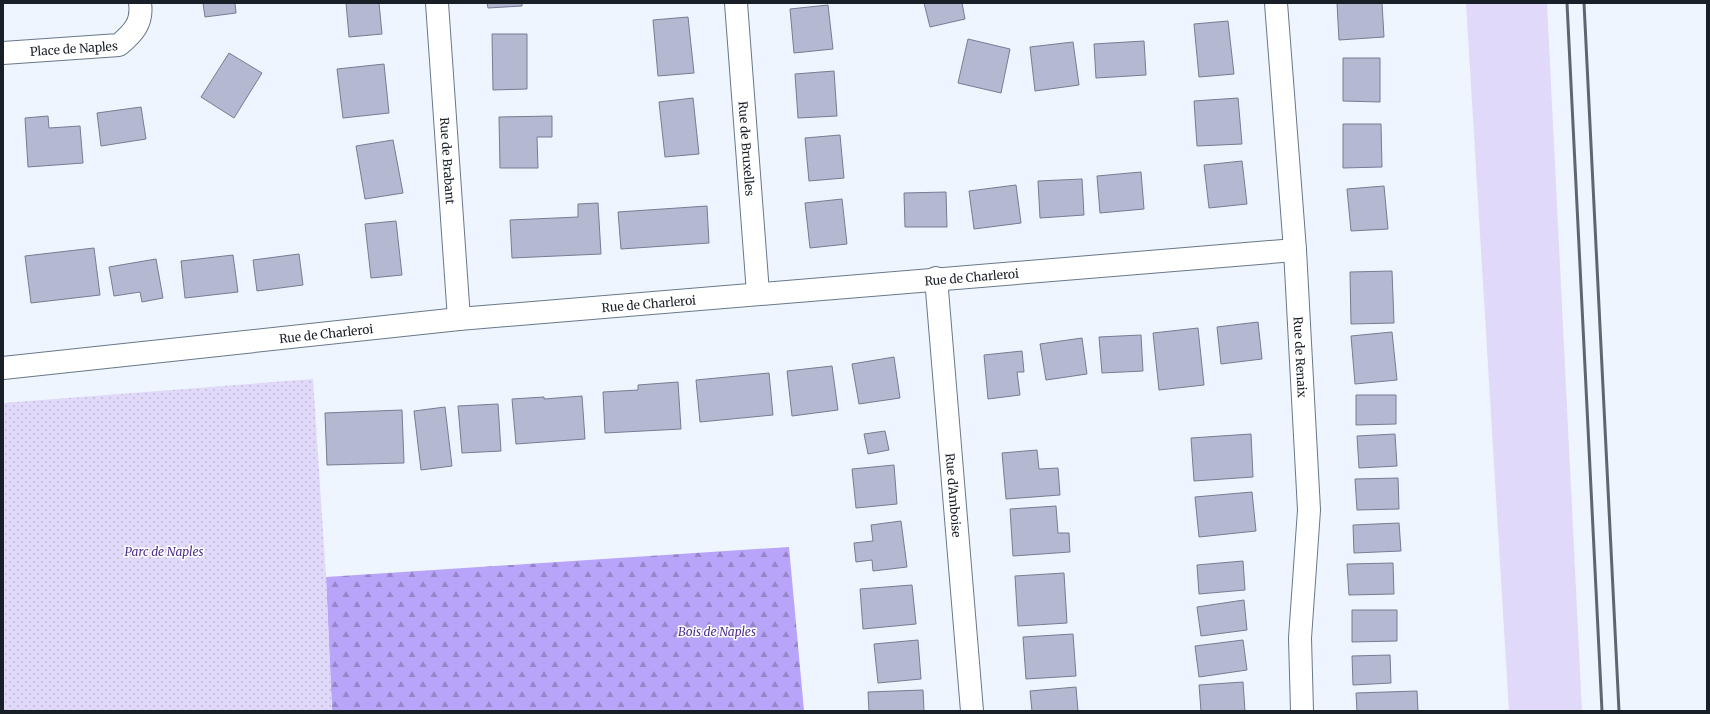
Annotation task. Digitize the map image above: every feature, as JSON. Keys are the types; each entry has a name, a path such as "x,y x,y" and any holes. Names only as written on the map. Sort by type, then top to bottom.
{"street":[{"name":"Place de Naples","path":"3,53 119,45 133,33 142,14 140,3"},
{"name":"Rue de Brabant","path":"437,3 459,319"},
{"name":"Rue de Bruxelles","path":"736,3 758,293"},
{"name":"Rue de Renaix","path":"1276,3 1295,250 1308,510 1300,638 1302,711"},
{"name":"Rue de Charleroi","path":"3,368 459,319 936,278 1295,250"},
{"name":"Rue d'Amboise","path":"936,278 972,711"}],"green space":[{"path":"1466,3 1547,3 1582,711 1509,711"},
{"name":"Parc de Naples","path":"313,379 326,577 332,711 3,711 3,403"},
{"name":"Bois de Naples","path":"789,547 804,711 332,711 326,577"}],"building":[{"path":"203,3 235,3 236,13 205,17"},
{"path":"346,3 379,3 382,34 349,37"},
{"path":"487,3 522,3 522,6 488,8"},
{"path":"924,3 962,3 965,19 930,27"},
{"path":"1337,3 1382,3 1384,37 1339,40"},
{"path":"828,5 833,49 794,53 790,9"},
{"path":"688,17 694,73 658,76 653,20"},
{"path":"1228,21 1234,74 1199,77 1194,24"},
{"path":"492,34 527,34 527,89 493,90"},
{"path":"968,39 1010,49 1001,93 958,83"},
{"path":"1144,41 1146,75 1096,78 1094,44"},
{"path":"1073,42 1079,85 1035,91 1030,47"},
{"path":"229,53 262,73 234,118 201,97"},
{"path":"1343,58 1380,58 1380,102 1343,101"},
{"path":"384,64 389,113 343,118 337,69"},
{"path":"834,71 837,116 798,118 795,74"},
{"path":"693,98 699,154 665,157 659,102"},
{"path":"1238,98 1242,144 1197,146 1194,101"},
{"path":"141,107 146,139 101,146 97,113"},
{"path":"48,116 49,128 80,126 83,163 28,167 25,118"},
{"path":"552,116 552,137 537,137 538,168 500,168 499,117"},
{"path":"1343,124 1381,124 1382,167 1343,168"},
{"path":"840,135 844,178 809,181 805,138"},
{"path":"393,140 403,193 365,199 356,146"},
{"path":"1242,161 1247,204 1209,208 1204,165"},
{"path":"1141,172 1144,209 1100,213 1097,176"},
{"path":"1082,179 1084,215 1040,218 1038,181"},
{"path":"1016,185 1021,223 974,229 969,191"},
{"path":"1384,186 1388,229 1351,231 1347,189"},
{"path":"946,192 947,227 905,227 904,193"},
{"path":"842,199 847,244 810,248 805,203"},
{"path":"598,203 601,254 512,258 510,220 578,217 578,204"},
{"path":"707,206 709,243 621,249 618,212"},
{"path":"396,221 402,275 371,278 365,224"},
{"path":"94,248 100,295 31,303 25,256"},
{"path":"299,254 303,285 257,291 253,260"},
{"path":"233,255 238,292 185,298 181,261"},
{"path":"156,259 163,298 142,302 140,292 114,296 109,267"},
{"path":"1392,271 1394,323 1351,324 1350,272"},
{"path":"1258,322 1262,359 1221,364 1217,327"},
{"path":"1198,328 1204,385 1159,390 1153,333"},
{"path":"1392,332 1397,380 1355,384 1351,336"},
{"path":"1141,335 1143,371 1102,373 1099,337"},
{"path":"1082,338 1087,374 1046,380 1040,344"},
{"path":"1022,351 1024,372 1017,372 1020,395 988,399 984,355"},
{"path":"894,357 900,398 859,404 852,364"},
{"path":"832,366 838,410 792,416 787,371"},
{"path":"769,373 773,415 700,422 696,380"},
{"path":"678,382 681,429 605,433 603,392 638,390 638,385"},
{"path":"1356,395 1396,395 1396,424 1356,425"},
{"path":"582,396 585,439 516,444 512,399 544,397 544,399"},
{"path":"498,404 501,451 462,453 458,406"},
{"path":"445,407 452,466 421,470 414,411"},
{"path":"402,410 404,463 327,465 325,413"},
{"path":"885,431 889,450 868,454 864,434"},
{"path":"1251,434 1253,477 1194,481 1191,438"},
{"path":"1395,434 1397,466 1359,468 1357,436"},
{"path":"1037,450 1039,469 1058,468 1060,495 1006,499 1002,453"},
{"path":"894,465 897,504 856,508 852,469"},
{"path":"1398,478 1399,509 1357,510 1355,479"},
{"path":"1252,492 1256,531 1199,537 1195,497"},
{"path":"1056,506 1058,533 1069,533 1070,552 1013,556 1010,509"},
{"path":"901,521 907,567 873,571 872,560 856,562 854,543 873,541 871,525"},
{"path":"1399,523 1401,551 1354,553 1353,525"},
{"path":"1243,561 1245,590 1199,594 1197,565"},
{"path":"1393,563 1394,594 1349,595 1347,564"},
{"path":"1064,573 1067,623 1018,626 1015,576"},
{"path":"912,585 916,624 863,629 860,589"},
{"path":"1244,600 1247,630 1201,636 1197,607"},
{"path":"1352,610 1397,610 1397,641 1352,642"},
{"path":"1073,634 1076,676 1026,679 1023,637"},
{"path":"918,640 921,679 878,683 874,644"},
{"path":"1243,640 1247,670 1199,677 1195,646"},
{"path":"1390,655 1391,683 1353,685 1352,656"},
{"path":"1243,682 1245,711 1201,711 1199,685"},
{"path":"1076,687 1078,711 1032,711 1030,691"},
{"path":"923,690 924,711 869,711 868,692"},
{"path":"1417,691 1418,711 1357,711 1356,693"}],"railway":[{"path":"1567,3 1602,711"},
{"path":"1584,3 1619,711"}]}
